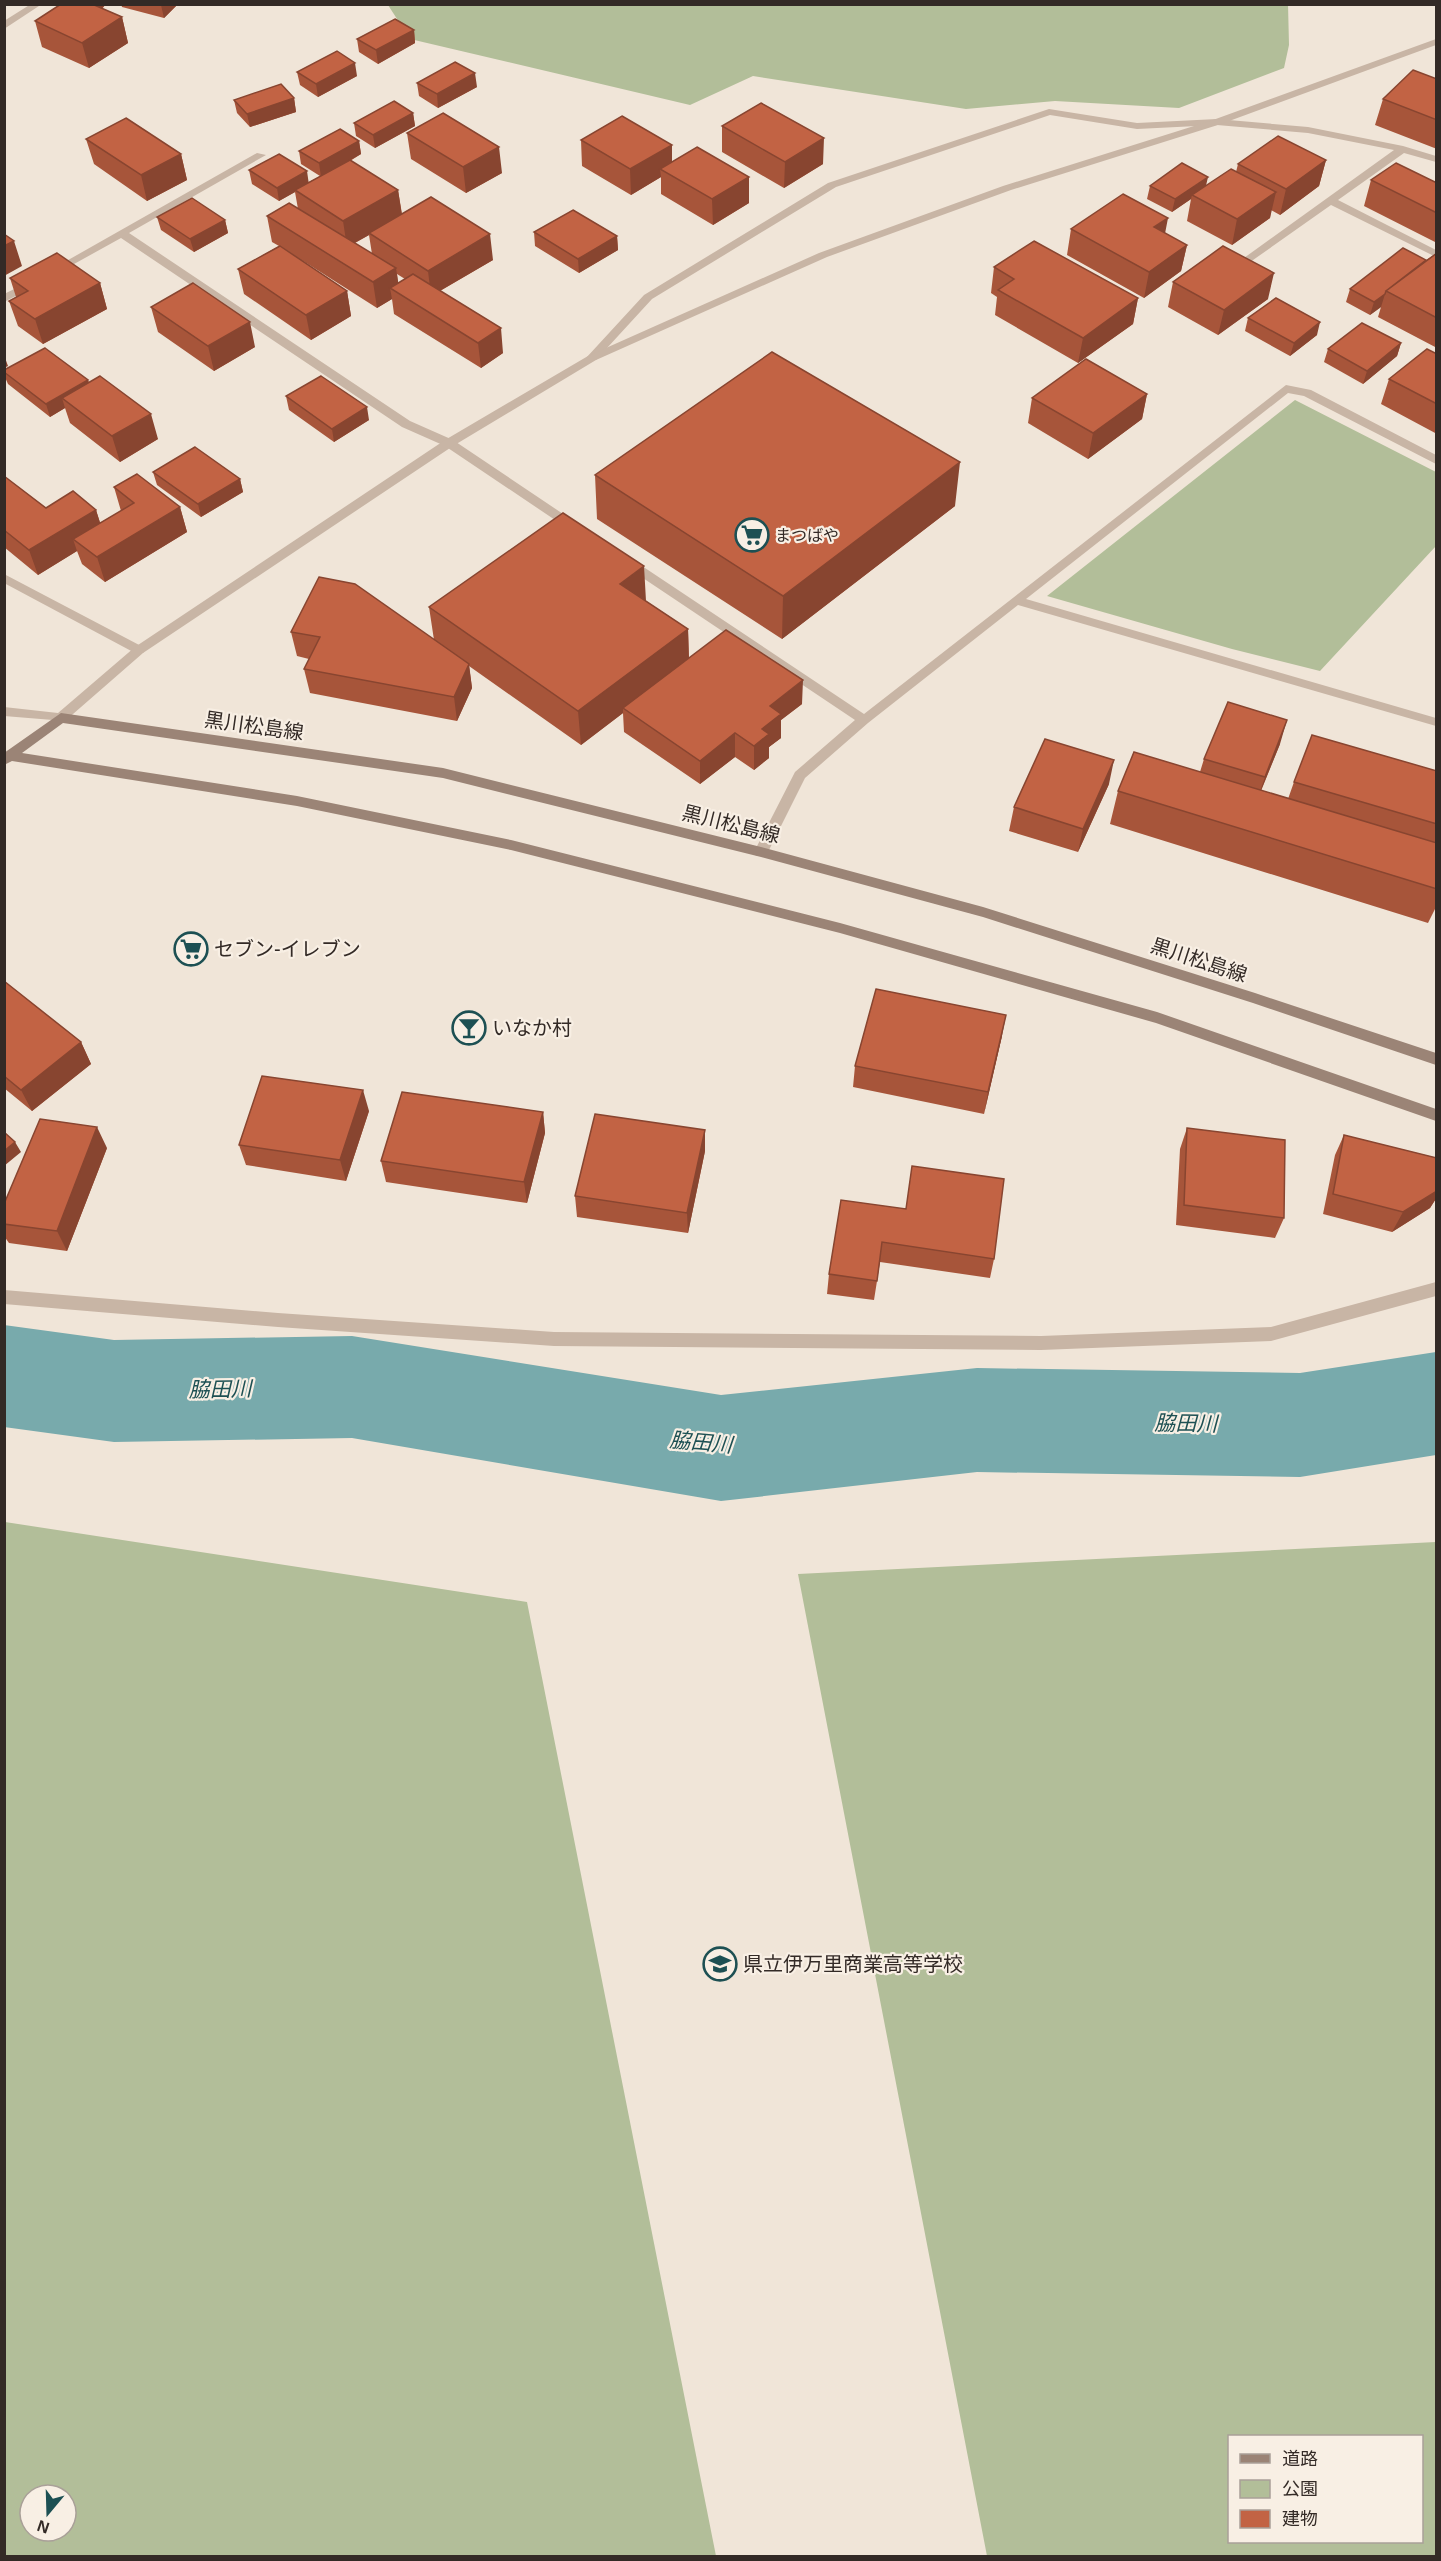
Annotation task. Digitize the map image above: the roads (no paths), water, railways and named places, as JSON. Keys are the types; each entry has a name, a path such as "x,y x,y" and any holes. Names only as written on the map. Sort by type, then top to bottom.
{"main road":[{"path":"6,758 61,718"},
{"name":"黒川松島線","path":"61,718 443,773 761,852 983,912 1255,998 1437,1059"},
{"path":"6,758 297,801 511,844 840,928 1157,1018 1437,1114"}],"street":[{"path":"4,26 38,4"},
{"path":"4,711 61,718 139,650 449,444 592,358 823,255 1007,188 1217,122 1437,42"},
{"path":"592,358 648,297 832,185 1049,112 1137,126 1217,122 1308,130 1403,149 1437,159"},
{"path":"1242,263 1403,149"},
{"path":"4,298 261,155"},
{"path":"1330,201 1437,254"},
{"path":"121,233 406,423 449,444 588,536"},
{"path":"761,852 800,775 864,720 1286,389 1307,393 1437,460"},
{"path":"617,555 864,720"},
{"path":"4,578 139,650"},
{"path":"1016,600 1437,722"},
{"path":"4,1297 278,1320 554,1339 1041,1343 1271,1334 1437,1289"}],"waterway":[{"name":"脇田川","path":"4,1376 114,1391 352,1387 721,1448 977,1420 1300,1425 1436,1404"}],"place":[{"name":"まつばや","path":"752,535"},
{"name":"セブン-イレブン","path":"191,949"},
{"name":"いなか村","path":"469,1028"},
{"name":"県立伊万里商業高等学校","path":"720,1964"}]}
